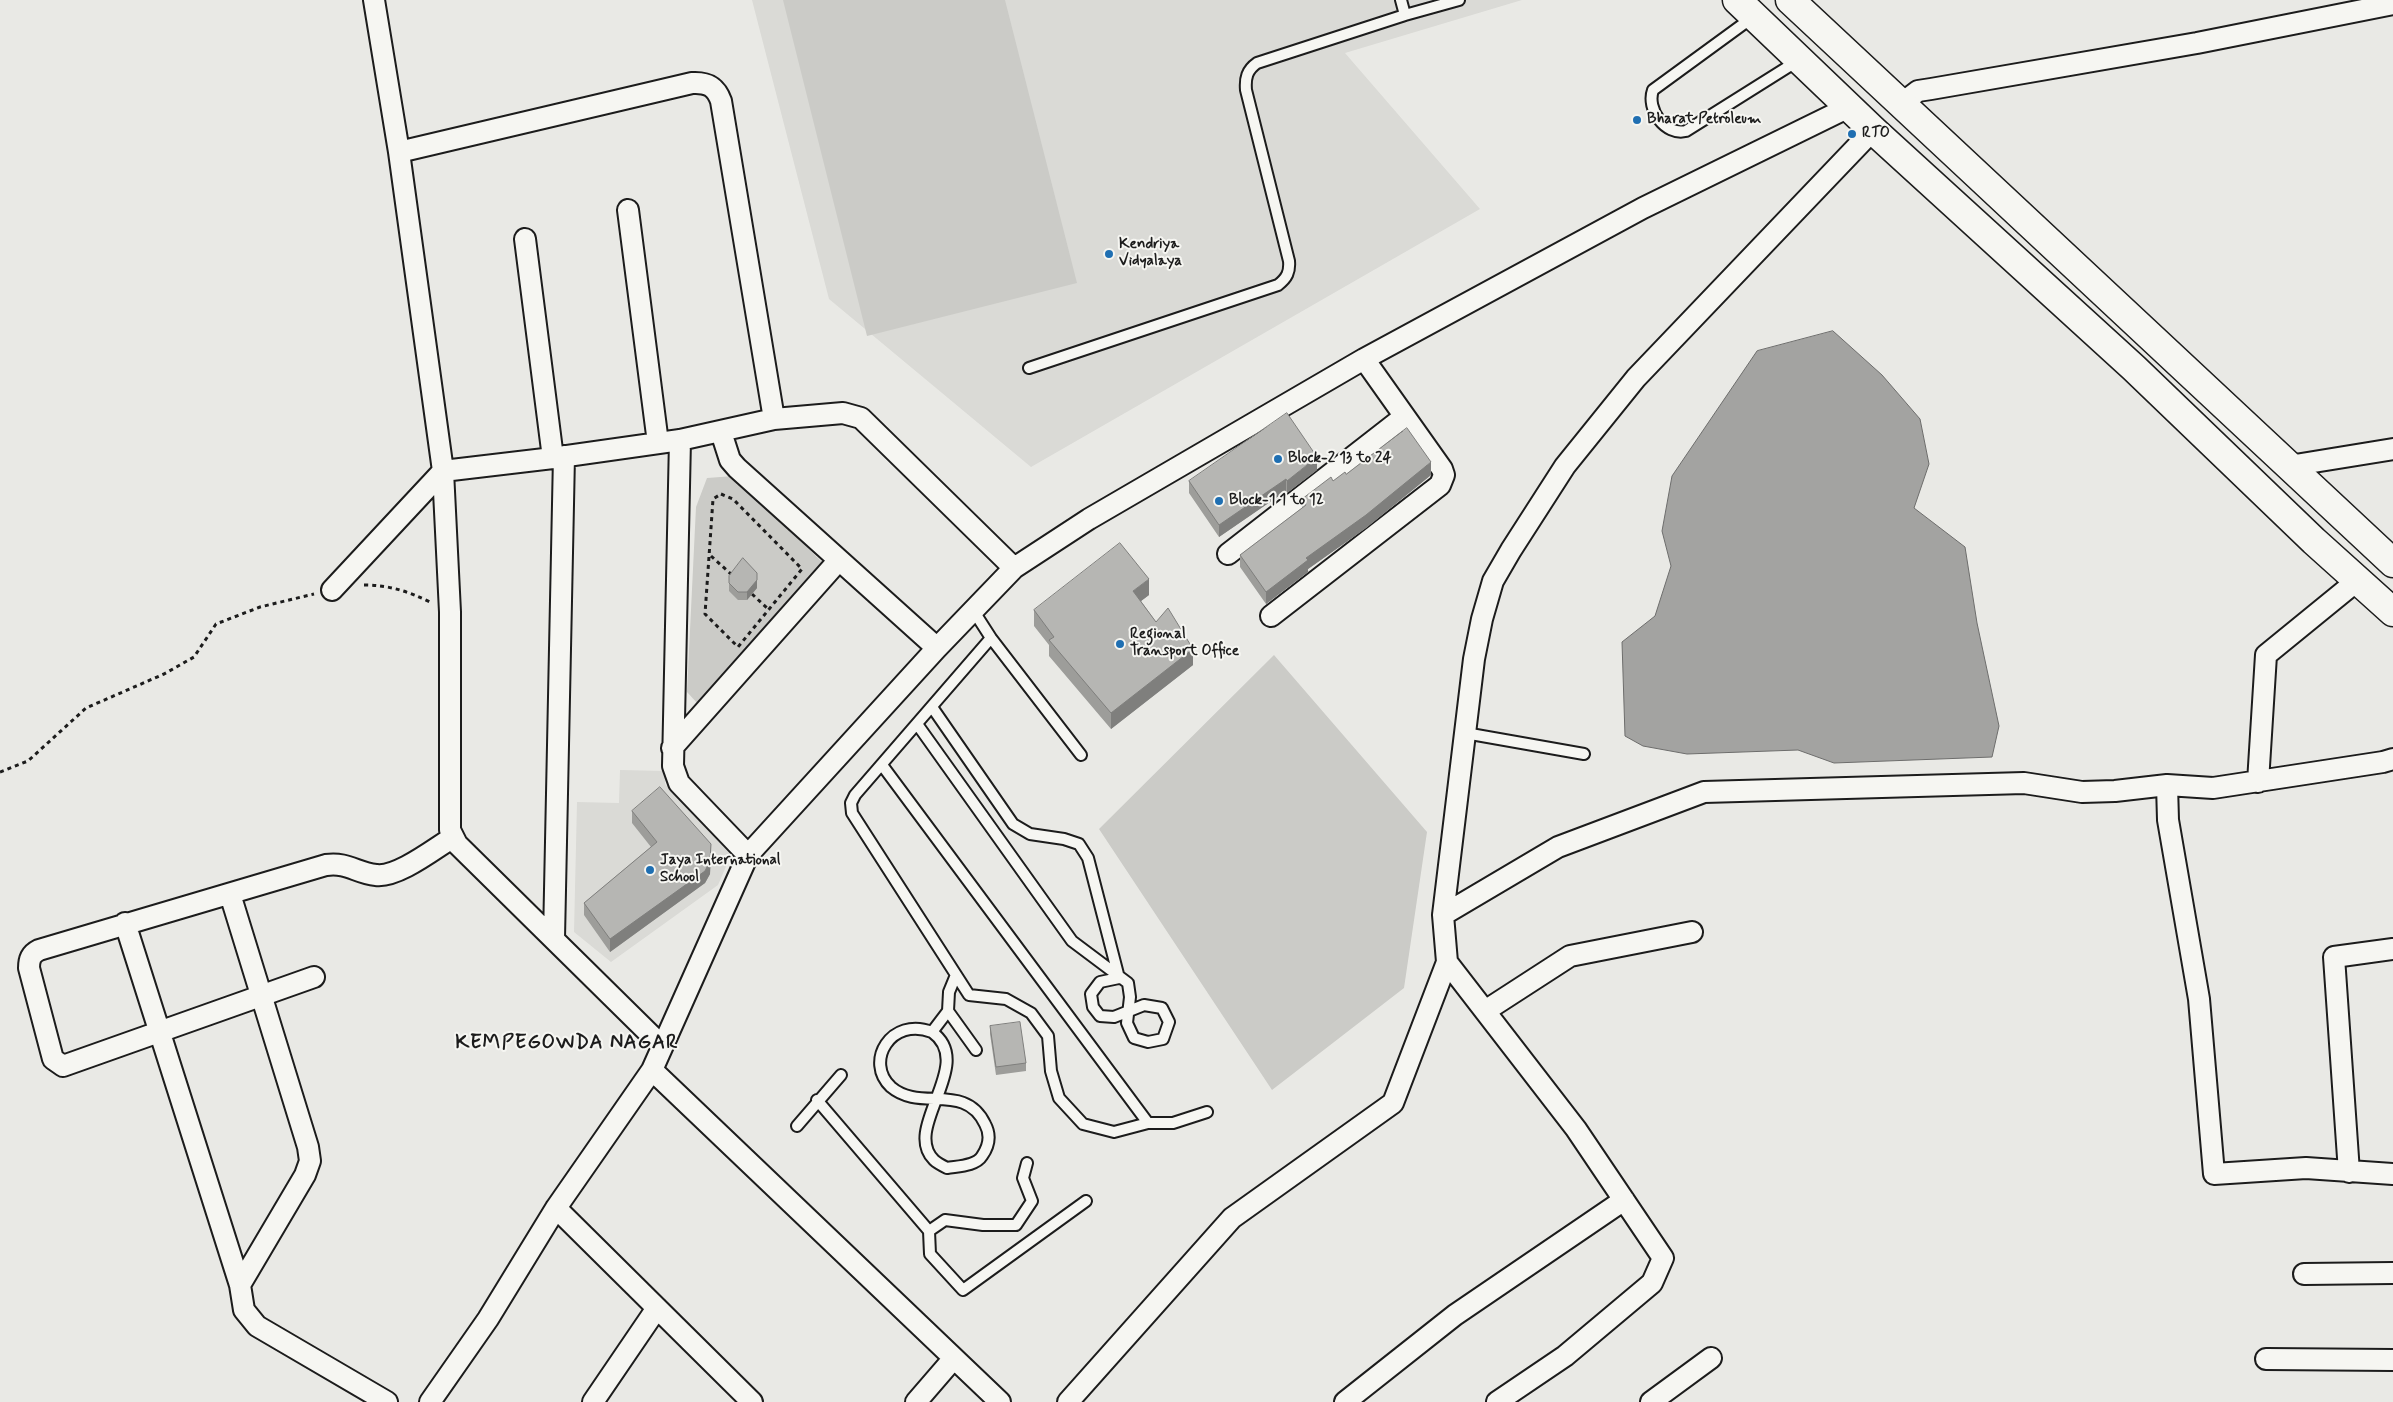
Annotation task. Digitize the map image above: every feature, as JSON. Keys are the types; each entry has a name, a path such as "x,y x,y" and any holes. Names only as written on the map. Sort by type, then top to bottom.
{"main road":[{"path":"1790,0 2289,466 2390,554 2358,580"},
{"path":"1745,8 1872,130 2134,368 2393,612"},
{"path":"1872,130 1901,104"}],"street":[{"path":"374,0 399,152 443,471 450,612 450,830 452,838 662,1046"},
{"path":"1901,104 1918,91 2197,43 2393,4"},
{"path":"399,152 692,83 702,82 710,85 718,92 721,101 774,419"},
{"path":"430,1402 488,1318 556,1208 652,1070 748,855 937,648 1014,568 1089,519 1364,358 1643,208 1849,107"},
{"path":"1068,1402 1232,1218 1394,1103 1448,962 1443,915 1474,659 1482,619 1493,581 1565,466 1636,378 1872,130"},
{"path":"628,210 658,443"},
{"path":"525,239 559,457 554,938"},
{"path":"1271,616 1440,485 1444,475 1442,469 1364,358"},
{"path":"332,590 443,471 680,440 774,419 843,412 861,418 1014,568"},
{"path":"1228,554 1404,417"},
{"path":"721,432 730,460 737,468 937,648"},
{"path":"680,440 673,766 679,783 748,855"},
{"path":"2289,466 2393,449"},
{"path":"672,748 838,560"},
{"path":"2258,782 2266,655 2358,580"},
{"path":"1443,915 1558,847 1704,792 2024,783 2082,792 2168,786 2213,788 2393,759"},
{"path":"2168,786 2168,820 2200,1000 2214,1174 2306,1168 2393,1174"},
{"path":"314,977 68,1065 57,1064 53,1060 30,977 29,960 39,950 125,923 337,864 348,865 373,875 385,876 396,872 452,838"},
{"path":"230,894 308,1147 310,1161 305,1175 240,1285"},
{"path":"125,923 240,1285 244,1310 257,1326 387,1402"},
{"path":"1486,1011 1570,956 1692,932"},
{"path":"2349,1172 2334,957 2393,949"},
{"path":"1448,962 1576,1128 1663,1258 1652,1282 1565,1356 1497,1402"},
{"path":"652,1070 1000,1402"},
{"path":"1345,1402 1456,1315 1624,1200"},
{"path":"556,1208 752,1402"},
{"path":"2304,1274 2393,1273"},
{"path":"593,1402 657,1308"},
{"path":"916,1402 954,1358"},
{"path":"1652,1402 1711,1358"},
{"path":"2266,1359 2393,1360"}],"lane":[{"path":"1401,0 1405,15"},
{"path":"1029,368 1278,285 1286,279 1290,270 1289,261 1246,90 1246,74 1250,67 1257,63 1405,15 1459,0"},
{"path":"1745,8 1653,90 1650,97 1651,105 1660,120 1670,130 1679,133 1686,131 1800,60"},
{"path":"973,610 991,638 1081,756"},
{"path":"991,638 855,795 851,803 852,813 969,995 1006,998 1031,1013 1048,1036 1051,1071 1059,1098 1083,1124 1114,1132 1148,1123 1173,1123 1207,1112"},
{"path":"932,706 1013,824 1030,834 1064,839 1080,844 1088,858 1119,978"},
{"path":"917,724 1072,941 1128,983 1130,1012 1114,1017 1100,1016 1093,1007 1091,994 1100,982 1119,978"},
{"path":"1465,733 1584,754"},
{"path":"882,765 1148,1123"},
{"path":"932,1032 948,1011 949,992 956,975"},
{"path":"948,1011 976,1050"},
{"path":"932,1032 921,1028 908,1028 896,1032 887,1042 881,1054 881,1074 900,1094 936,1099 967,1102 980,1112 988,1129 988,1146 980,1160 966,1165 947,1168 933,1160 927,1145 925,1132 936,1099 946,1067 946,1050 939,1037 932,1032"},
{"path":"797,1126 817,1100 841,1075"},
{"path":"817,1100 929,1231 930,1254 963,1290 1086,1201"},
{"path":"929,1231 945,1220 983,1225 1016,1224 1032,1201 1023,1178 1027,1163"}],"path":[{"path":"720,494 733,499 802,569 738,647 705,614 710,555 713,499 720,494"},
{"path":"710,555 735,577"},
{"path":"0,772 28,760 86,708 164,674 194,657 216,624 260,607 332,590 382,585 402,589 450,612"},
{"path":"752,594 768,609"}],"shaded area":[{"name":"Kendriya Vidyalaya","path":"752,0 1522,0 1345,53 1480,209 1031,467 829,299"},
{"path":"783,0 1005,0 1077,283 867,336"},
{"path":"1833,331 1882,375 1920,419 1929,464 1914,508 1965,547 1977,623 1999,726 1992,757 1834,763 1798,750 1687,754 1643,746 1625,736 1622,642 1655,616 1671,566 1662,531 1672,476 1757,351"},
{"path":"734,476 823,563 698,704 687,692 696,507 707,478"},
{"path":"1274,655 1427,832 1404,988 1272,1090 1099,829"},
{"name":"Jaya International School","path":"620,770 665,771 665,784 731,855 718,885 611,962 574,932 577,802 619,803"}],"building":[{"path":"1287,413 1317,457 1287,481 1286,479 1219,525 1189,481"},
{"path":"1407,428 1431,462 1366,515 1306,558 1308,560 1266,592 1240,555 1306,505 1302,499 1331,477 1333,481 1345,472 1346,474"},
{"name":"Regional Transport Office","path":"1120,543 1149,579 1133,591 1156,622 1168,608 1193,649 1111,713 1049,640 1054,637 1034,610"},
{"path":"743,558 757,573 757,580 747,592 738,592 729,583 729,576"},
{"path":"660,787 711,844 710,861 705,871 610,939 584,903 657,842 632,811"},
{"path":"1020,1022 1026,1063 996,1067 990,1026"}],"place":[{"name":"Bharat Petroleum","path":"1637,120"},
{"name":"RTO","path":"1852,134"},
{"name":"Kendriya Vidyalaya","path":"1109,254"},
{"name":"Block-2 13 to 24","path":"1278,459"},
{"name":"Block-1 1 to 12","path":"1219,501"},
{"name":"Regional Transport Office","path":"1120,644"},
{"name":"Jaya International School","path":"650,870"}],"district":[{"name":"KEMPEGOWDA NAGAR","path":"567,1044"}]}
